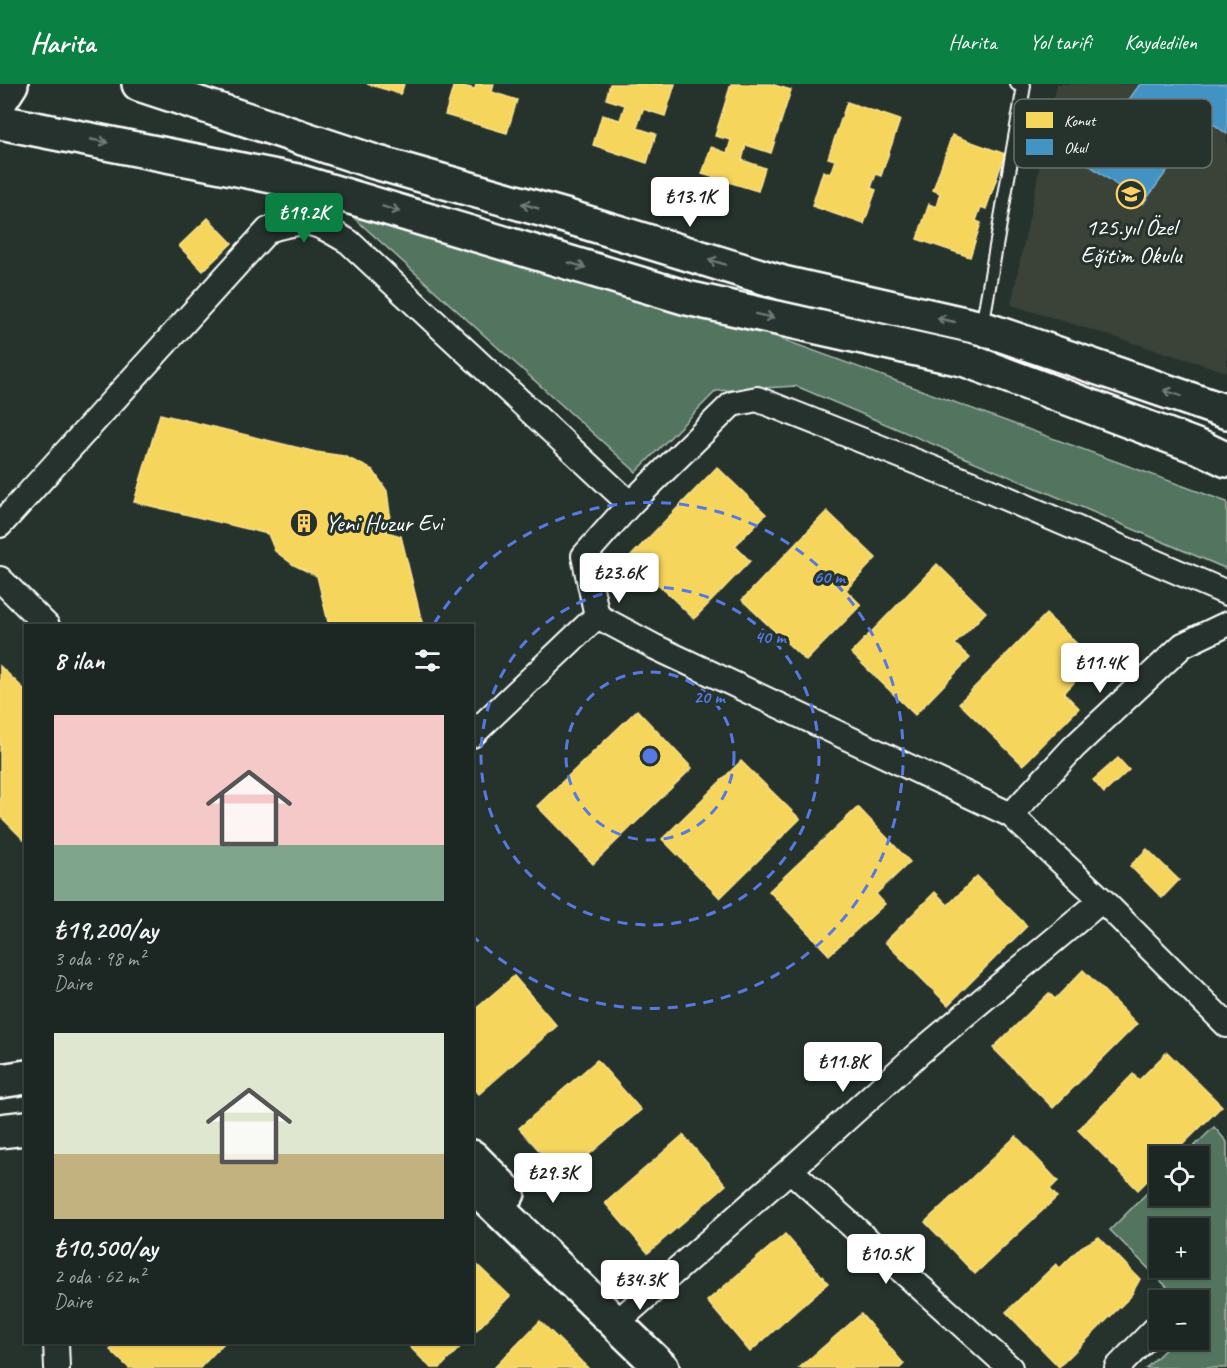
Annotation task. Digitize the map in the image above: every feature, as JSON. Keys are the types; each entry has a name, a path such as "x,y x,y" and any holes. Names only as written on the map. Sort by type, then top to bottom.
{"main road":[{"path":"0,101 11,84"},
{"path":"139,84 375,162 565,216 783,283 982,328 1227,412"},
{"path":"0,122 297,181 687,298 966,360 1204,449 1227,460"},
{"path":"0,133 48,131"},
{"path":"0,1081 24,1077"},
{"path":"0,1131 24,1128"},
{"path":"474,1158 527,1212 583,1292"},
{"path":"474,1186 616,1323 650,1364"}],"street":[{"path":"0,525 268,230 294,221 320,224 349,242 630,504"},
{"path":"597,616 584,556 630,504 732,404 757,399 980,487 1227,593"},
{"path":"0,579 45,624"},
{"path":"474,733 597,616"},
{"path":"597,616 656,647 1011,814 1102,900 1227,1025"},
{"path":"1011,814 1074,747 1184,645 1227,624"},
{"path":"616,1323 919,1053 1102,900"},
{"path":"790,1170 1010,1368"},
{"path":"1117,1368 1149,1335"},
{"path":"56,1344 57,1368"}],"lane":[{"path":"1017,84 1024,86 1022,99"},
{"path":"982,328 1014,144"}],"shaded area":[{"name":"125.yıl Özel Eğitim Okulu","path":"1057,84 1227,84 1227,372 1011,305 1040,168 1212,168 1212,99 1054,99"}],"green space":[{"path":"342,207 708,312 1227,502 1227,569 796,386 716,391 636,472"},
{"path":"1214,1127 1227,1142 1227,1368 1146,1368 1165,1350 1209,1350 1209,1290 1170,1290 1158,1278 1209,1278 1209,1218 1149,1218 1149,1269 1110,1230 1149,1191 1149,1206 1209,1206 1209,1146 1194,1146"}],"building: Konut":[{"path":"367,84 404,84 401,94"},
{"path":"454,84 475,89 476,84 494,84 492,92 517,100 507,133 445,115"},
{"path":"610,84 675,84 665,116 643,109 637,128 656,134 647,163 593,145 602,115 620,120 625,105 606,99"},
{"path":"731,84 771,84 791,90 771,153 746,145 742,160 765,168 758,191 702,174 711,147 727,153 731,140 715,136"},
{"path":"847,102 900,120 881,176 876,174 871,188 876,190 864,224 812,206 823,171 830,174 835,160 828,158"},
{"path":"952,135 1005,154 986,209 981,207 976,221 981,223 970,257 917,239 929,204 936,207 940,193 933,190"},
{"path":"208,218 232,243 203,271 179,246"},
{"name":"Yeni Huzur Evi","path":"160,414 316,452 344,456 373,470 387,491 390,514 387,532 401,536 423,624 329,624 317,576 294,565 275,551 268,534 134,502"},
{"path":"717,467 766,514 735,546 750,561 694,619 630,557"},
{"path":"827,511 876,558 846,590 861,605 806,661 742,600"},
{"path":"937,564 986,612 955,644 970,658 915,715 851,653"},
{"path":"1046,614 1095,661 1064,693 1079,708 1023,765 959,703"},
{"path":"0,666 24,689 24,840 0,816"},
{"path":"637,710 692,768 593,864 537,806"},
{"path":"1118,758 1129,770 1104,793 1093,780"},
{"path":"741,761 800,819 720,898 662,839"},
{"path":"858,807 910,862 876,894 885,904 829,955 769,891"},
{"path":"1147,849 1179,880 1162,898 1130,866"},
{"path":"977,876 1027,926 948,1005 885,942 935,892 948,905"},
{"path":"1083,970 1137,1024 1053,1108 993,1048 1049,993 1055,999"},
{"path":"514,976 557,1026 479,1094 474,1088 474,1010"},
{"path":"1167,1052 1222,1106 1181,1146 1149,1146 1149,1179 1138,1190 1078,1130 1133,1074 1139,1080"},
{"path":"597,1060 641,1110 563,1177 519,1128"},
{"path":"683,1135 726,1185 648,1253 605,1203"},
{"path":"1016,1136 1058,1181 1050,1189 1057,1197 975,1274 925,1222"},
{"path":"785,1234 828,1283 750,1352 707,1301"},
{"path":"1099,1237 1140,1279 1130,1297 1059,1367 1006,1312 1056,1264 1060,1268 1081,1247"},
{"path":"474,1262 510,1296 474,1333"},
{"path":"861,1314 904,1364 900,1368 799,1368"},
{"path":"540,1321 588,1368 494,1368"},
{"path":"115,1344 223,1344 200,1368 129,1368 110,1350"},
{"path":"407,1344 463,1344 440,1368 431,1368"}],"building: Okul":[{"path":"1140,84 1227,84 1227,134 1212,123 1212,99 1129,99"},
{"path":"1093,168 1169,168 1143,204"}],"place":[{"name":"125.yıl Özel Eğitim Okulu","path":"1131,194"},
{"name":"Yeni Huzur Evi","path":"304,523"}]}
